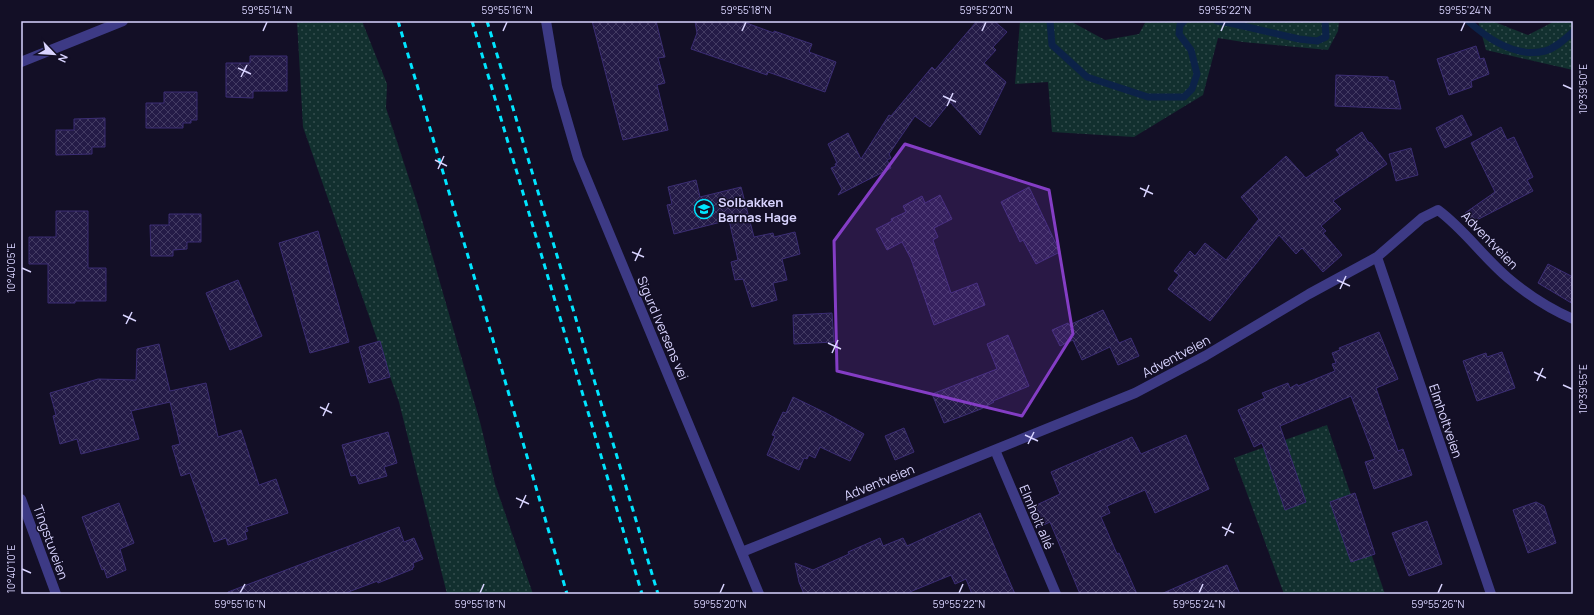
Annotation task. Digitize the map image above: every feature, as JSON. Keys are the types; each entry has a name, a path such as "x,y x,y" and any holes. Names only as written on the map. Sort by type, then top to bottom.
{"street":[{"path":"21,62 123,21"},
{"name":"Sigurd Iversens vei","path":"546,21 557,86 578,158 759,594"},
{"name":"Adventveien","path":"742,552 1135,393 1205,356 1309,294 1377,257 1422,218 1438,210 1454,221 1508,278 1534,298 1573,319"},
{"name":"Elmholtveien","path":"1377,257 1491,594"},
{"name":"Elmholt allé","path":"994,450 1056,594"},
{"name":"Tingstuveien","path":"21,499 56,594"}],"highlighted area":[{"path":"905,144 1049,190 1073,334 1022,416 837,371 834,241"}],"green space":[{"path":"297,21 362,21 387,84 386,108 418,206 480,422 495,484 533,594 447,594 399,402 303,127"},
{"path":"1020,21 1070,21 1105,40 1139,34 1146,21 1339,21 1338,31 1328,50 1243,42 1218,38 1203,95 1134,137 1052,132 1048,82 1015,84"},
{"path":"1478,21 1492,21 1528,35 1555,21 1573,21 1573,70 1486,50"},
{"path":"1327,425 1385,594 1284,594 1234,458"}],"building":[{"path":"592,21 656,21 665,57 658,58 665,83 657,85 668,130 623,140"},
{"path":"695,21 741,21 774,33 774,31 812,44 809,52 836,62 825,92 768,72 767,75 691,49 697,33"},
{"path":"977,21 994,21 1007,32 993,47 996,50 984,63 1006,82 980,135 950,102 930,127 915,116 889,154 891,158 887,160 891,168 838,195 842,189 831,168 836,166 835,164 837,163 828,144 848,133 861,159 889,115 891,116 932,67 935,70"},
{"path":"1476,46 1480,59 1484,58 1489,74 1471,81 1472,87 1449,95 1437,59"},
{"path":"250,56 287,56 287,91 253,91 253,98 226,97 226,63 250,63"},
{"path":"1336,75 1388,77 1388,80 1394,81 1401,109 1335,106"},
{"path":"164,92 197,92 197,120 191,120 191,123 183,123 183,128 146,128 146,103 164,103"},
{"path":"1462,115 1472,135 1445,148 1436,128"},
{"path":"105,118 105,147 92,147 92,154 56,155 56,130 74,130 74,119"},
{"path":"1501,127 1507,140 1514,137 1533,177 1527,180 1533,191 1471,223 1465,213 1495,192 1471,143"},
{"path":"1362,132 1368,142 1371,143 1387,164 1333,201 1341,209 1321,226 1326,231 1323,233 1342,255 1323,272 1302,248 1296,254 1279,235 1210,321 1168,289 1179,275 1174,271 1190,251 1195,256 1205,243 1226,260 1259,219 1241,197 1286,156 1306,178 1340,155 1336,150"},
{"path":"1411,148 1418,175 1396,181 1389,154"},
{"path":"696,180 700,197 741,187 754,237 773,233 774,237 795,232 800,254 782,259 787,280 773,283 777,300 752,307 743,279 735,280 731,262 738,260 729,220 674,234 667,205 672,204 668,187"},
{"path":"1029,187 1060,252 1036,264 1023,240 1020,242 1001,202"},
{"path":"940,195 952,219 934,228 938,237 933,240 951,293 977,283 985,305 934,325 911,259 902,242 887,250 876,229 892,221 891,219 906,212 903,206 922,196 925,203"},
{"path":"56,211 88,211 88,268 106,268 106,301 48,303 48,264 29,264 29,237 56,237"},
{"path":"169,214 201,214 201,242 187,242 187,249 173,250 173,256 151,256 150,225 169,225"},
{"path":"318,231 349,342 310,353 279,243"},
{"path":"1548,264 1573,277 1573,304 1538,283"},
{"path":"238,280 262,336 230,350 206,293"},
{"path":"1103,310 1119,343 1131,338 1139,356 1118,365 1110,347 1082,360 1073,340 1060,346 1052,330 1068,323 1069,325"},
{"path":"832,313 834,342 794,344 793,315"},
{"path":"1379,332 1398,379 1376,388 1398,451 1403,449 1412,475 1374,489 1365,462 1375,459 1351,396 1280,426 1306,502 1285,510 1262,443 1254,447 1238,410 1265,398 1262,393 1288,383 1290,388 1297,384 1298,386 1335,371 1332,364 1336,363 1332,353 1340,350 1339,348"},
{"path":"1008,335 1029,386 993,401 994,402 981,409 944,423 932,394 997,369 987,344"},
{"path":"380,341 390,377 369,383 359,347"},
{"path":"159,344 170,391 206,383 218,437 241,430 259,485 276,479 288,513 246,527 248,531 245,532 247,539 228,545 226,538 214,542 190,473 181,476 172,446 180,444 170,402 131,411 139,439 81,454 77,439 60,444 53,416 56,415 50,393 98,379 136,380 137,349"},
{"path":"1502,352 1515,388 1477,401 1463,361 1486,353 1487,357"},
{"path":"793,397 864,434 850,461 820,447 815,458 809,455 807,459 804,458 799,470 767,455 775,436 772,435 783,412 786,413"},
{"path":"904,428 914,452 895,460 885,436"},
{"path":"388,432 397,463 384,467 387,476 359,484 356,475 351,476 342,445"},
{"path":"1186,435 1209,489 1155,513 1145,490 1107,506 1110,513 1101,517 1137,594 1080,594 1050,522 1039,527 1030,508 1060,494 1051,472 1132,437 1141,454"},
{"path":"1355,493 1375,554 1351,562 1330,502"},
{"path":"1536,502 1544,506 1556,543 1528,553 1513,510"},
{"path":"119,503 134,543 120,549 126,570 107,578 104,569 102,570 82,517"},
{"path":"980,513 1015,594 972,594 966,579 955,584 951,575 905,594 804,594 799,582 795,563 813,570 880,538 883,546 903,538 907,546"},
{"path":"1427,521 1442,564 1409,576 1392,533"},
{"path":"399,527 404,542 414,538 423,559 413,563 413,569 378,583 377,581 343,594 228,594 228,592"},
{"path":"1227,565 1240,594 1161,594"}],"waterway":[{"path":"1050,21 1052,45 1087,77 1148,97 1184,97 1192,89 1197,74 1191,50 1179,34 1180,25 1184,21"},
{"path":"1217,21 1299,39 1317,41 1326,37 1325,21"},
{"path":"1468,21 1494,40 1524,52 1549,50 1573,32"}],"railway":[{"path":"398,21 567,594"},
{"path":"472,21 642,594"},
{"path":"487,21 658,594"}],"place":[{"name":"Solbakken Barnas Hage","path":"704,209"}]}
